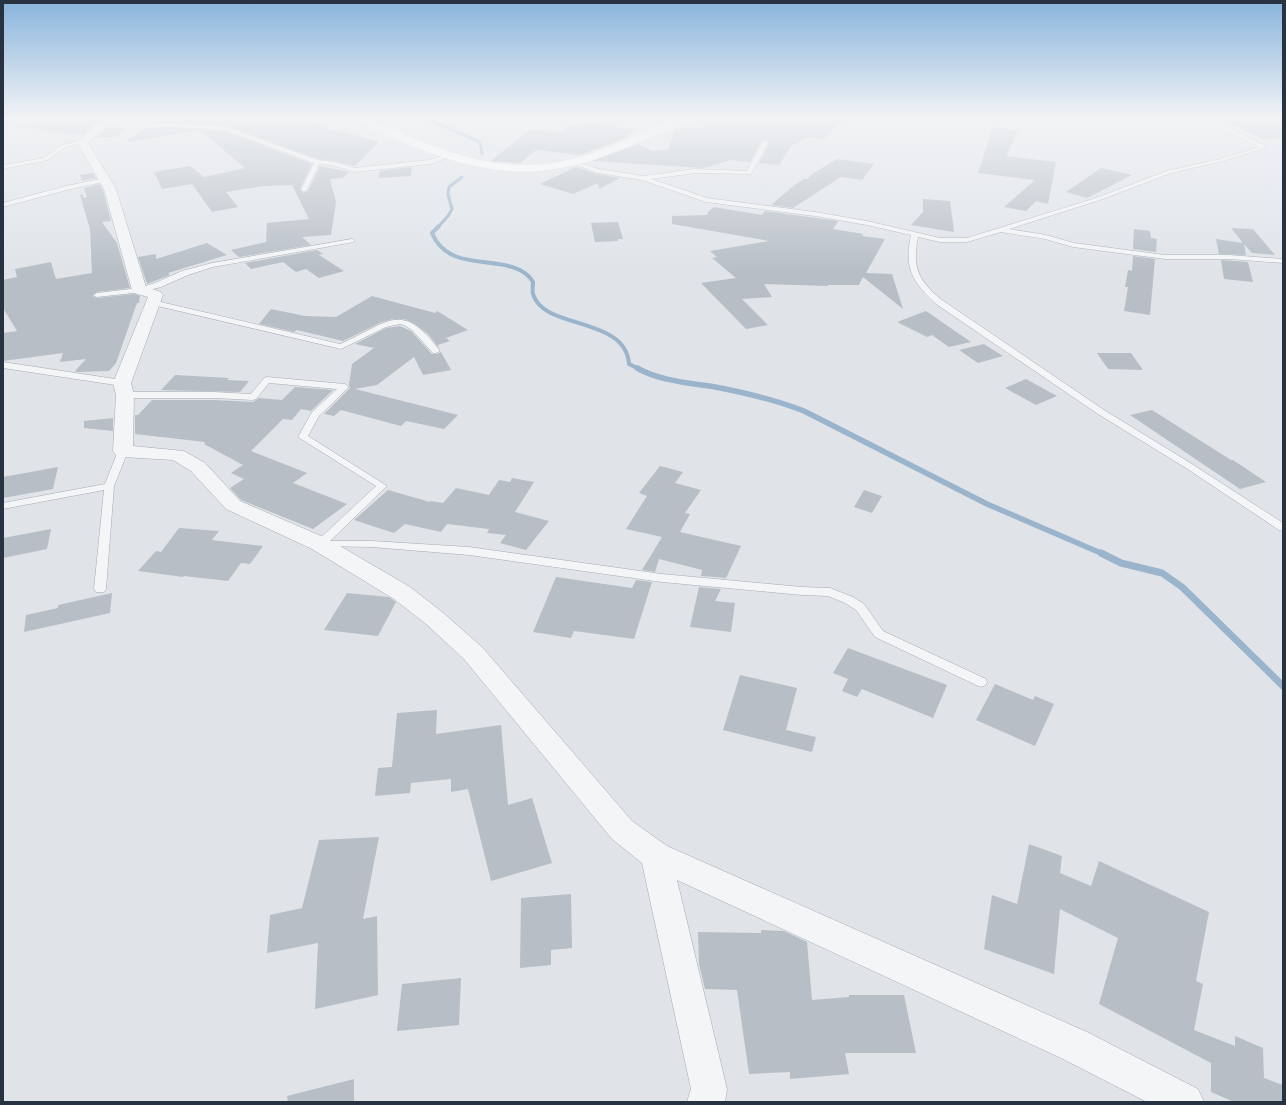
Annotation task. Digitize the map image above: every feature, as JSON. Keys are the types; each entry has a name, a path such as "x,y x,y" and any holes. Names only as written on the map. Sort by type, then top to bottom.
{"street":[{"path":"98,169 110,190 139,290 156,295 152,302 123,389 122,451 177,454 198,467 233,505 320,544 402,593 434,618 473,653 622,830 656,856 1074,1045 1185,1102"},
{"path":"511,169 524,169"},
{"path":"656,856 709,1089 706,1102"}],"lane":[{"path":"304,190 314,169"},
{"path":"350,169 355,170 368,169"},
{"path":"591,169 643,178 706,200 815,214 867,223 952,241 966,240 1098,200 1169,172 1184,169"},
{"path":"643,178 695,171 749,173 751,169"},
{"path":"3,205 105,180"},
{"path":"1000,230 1046,237 1073,245 1165,257 1229,257 1283,260"},
{"path":"915,234 910,253 911,267 926,291 939,302 1101,412 1189,466 1283,528"},
{"path":"97,295 139,290 158,285 185,273 212,265 352,241"},
{"path":"152,302 341,347 351,344 381,326 394,322 406,323 436,351"},
{"path":"3,365 17,366 123,389 214,395 253,397 267,380 345,387 318,410 309,422 304,437 382,486 320,544"},
{"path":"100,589 109,486 122,451"},
{"path":"3,506 109,486"},
{"path":"320,544 372,544 469,551 662,578 802,591 830,592 849,600 860,607 879,634 981,682"}],"building":[{"path":"175,169 193,169 204,177 242,169 310,169 300,189 303,193 308,191 319,169 332,169 349,172 343,178 330,179 336,202 331,235 302,237 311,245 239,257 231,250 266,242 267,223 309,219 292,185 264,186 226,192 238,207 212,212 192,184 162,189 154,172"},
{"path":"412,169 411,176 378,178 380,171"},
{"path":"573,169 581,169 597,174 620,178 599,189 598,183 573,194 540,184"},
{"path":"821,169 871,169 862,180 841,177 793,208 771,205 797,183 807,179"},
{"path":"979,169 1055,169 1048,204 1036,201 1026,211 1004,207 1035,180 978,173"},
{"path":"1100,169 1132,175 1087,198 1066,192"},
{"path":"93,173 96,178 82,181 80,175"},
{"path":"100,184 111,221 102,222 117,243 130,288 97,292 92,296 97,298 134,294 140,296 139,303 137,303 116,363 109,371 77,372 75,371 86,359 60,362 63,353 3,361 3,333 17,331 3,308 3,280 17,277 15,269 51,262 56,279 92,273 90,229 80,195 82,194 84,198 87,197 84,188"},
{"path":"923,199 950,201 954,232 911,225 923,212"},
{"path":"714,207 762,215 765,211 838,221 833,229 863,234 862,236 885,239 866,273 892,274 903,309 863,277 859,285 828,286 764,284 772,297 742,299 768,325 746,329 701,283 736,278 712,258 717,257 710,251 769,241 672,224 672,216 707,215 708,212"},
{"path":"618,222 623,239 618,239 618,241 595,242 591,223"},
{"path":"1231,228 1253,229 1275,255 1252,253 1244,244 1246,255 1219,254 1216,239 1243,243"},
{"path":"1134,229 1150,231 1151,238 1157,239 1156,252 1133,249"},
{"path":"207,243 227,255 168,273 170,275 147,284 138,257 156,254 156,259"},
{"path":"317,250 323,254 319,255 344,271 319,278 306,269 296,272 283,262 251,269 245,263"},
{"path":"1133,256 1155,259 1150,315 1124,311 1128,287 1125,287 1128,270 1132,271"},
{"path":"1221,260 1248,262 1253,282 1224,279"},
{"path":"372,296 435,313 437,311 468,330 446,338 450,341 438,345 439,348 428,334 415,324 404,319 393,319 382,322 343,341 297,330 294,332 259,324 271,309 305,316 336,317"},
{"path":"926,311 971,342 949,347 932,335 927,337 897,322"},
{"path":"400,326 411,331 432,354 441,352 451,370 423,375 414,357 377,385 355,389 458,415 444,429 406,421 401,426 341,410 334,416 324,414 350,388 349,385 352,364 374,348 355,344 386,328"},
{"path":"984,344 1003,356 978,363 959,350"},
{"path":"1097,353 1131,353 1143,370 1108,369"},
{"path":"175,375 229,378 227,380 249,381 240,392 161,390"},
{"path":"1026,379 1057,396 1036,405 1005,388"},
{"path":"295,387 333,390 311,411 301,409 292,420 283,419 251,451 307,473 293,483 347,504 313,529 241,500 230,488 244,479 231,473 243,465 204,444 205,442 135,434 135,415 138,415 152,400 214,400 253,402 259,398 282,400"},
{"path":"1152,410 1266,482 1240,489 1130,415"},
{"path":"113,418 113,431 84,428 84,421"},
{"path":"660,466 683,472 675,483 701,490 685,513 690,514 680,532 741,546 726,578 701,576 702,570 659,559 655,572 642,570 662,537 626,529 647,496 639,493"},
{"path":"58,467 53,489 3,498 3,477"},
{"path":"512,478 534,482 515,512 549,521 526,550 500,543 506,535 487,533 489,529 447,524 441,532 405,524 394,533 354,520 388,490 430,502 443,503 456,488 489,495 499,480 510,482"},
{"path":"864,490 882,496 872,513 854,507"},
{"path":"179,528 219,531 212,540 263,546 250,564 241,563 228,581 138,571 156,551 161,552"},
{"path":"51,529 47,549 3,558 3,538"},
{"path":"556,577 632,588 636,580 652,582 634,639 574,631 571,638 533,632"},
{"path":"699,587 721,589 715,601 735,603 731,632 690,627"},
{"path":"112,593 110,613 24,632 26,615 58,608 58,605"},
{"path":"347,593 389,597 396,602 378,636 324,630"},
{"path":"848,648 947,685 933,718 862,689 857,697 842,691 848,679 833,673"},
{"path":"740,675 797,688 786,730 816,737 812,752 723,730"},
{"path":"995,684 1033,700 1035,696 1054,704 1035,746 976,720"},
{"path":"437,710 436,734 501,725 508,805 532,798 552,863 491,881 468,789 451,792 451,779 411,783 410,793 375,796 378,768 392,767 397,713"},
{"path":"379,837 363,919 377,916 378,995 315,1009 318,943 267,953 270,915 302,908 319,840"},
{"path":"1029,844 1062,856 1060,873 1091,886 1099,861 1209,912 1196,981 1203,984 1194,1030 1235,1046 1235,1036 1263,1048 1264,1078 1283,1085 1283,1102 1234,1102 1211,1092 1211,1063 1099,1004 1118,938 1060,909 1054,974 984,949 992,895 1017,904"},
{"path":"571,894 572,948 551,950 551,965 520,968 521,898"},
{"path":"761,930 784,931 807,942 812,1000 849,997 849,995 904,995 916,1053 845,1053 849,1074 790,1079 790,1072 749,1074 737,990 705,989 699,964 698,932 761,933"},
{"path":"461,978 459,1025 397,1031 402,984"},
{"path":"354,1079 354,1102 288,1102 287,1096"}],"waterway":[{"path":"438,227 452,209 448,194 449,187 462,177"},
{"path":"438,227 432,233 441,247 453,255 467,260 497,264 524,272 533,282 533,294 540,305 552,313 600,330 614,338 624,349 629,364 637,368"},
{"path":"637,368 665,379 749,394 804,411 987,504 1103,554"},
{"path":"1103,554 1121,563 1162,573 1182,587 1283,686"}]}
